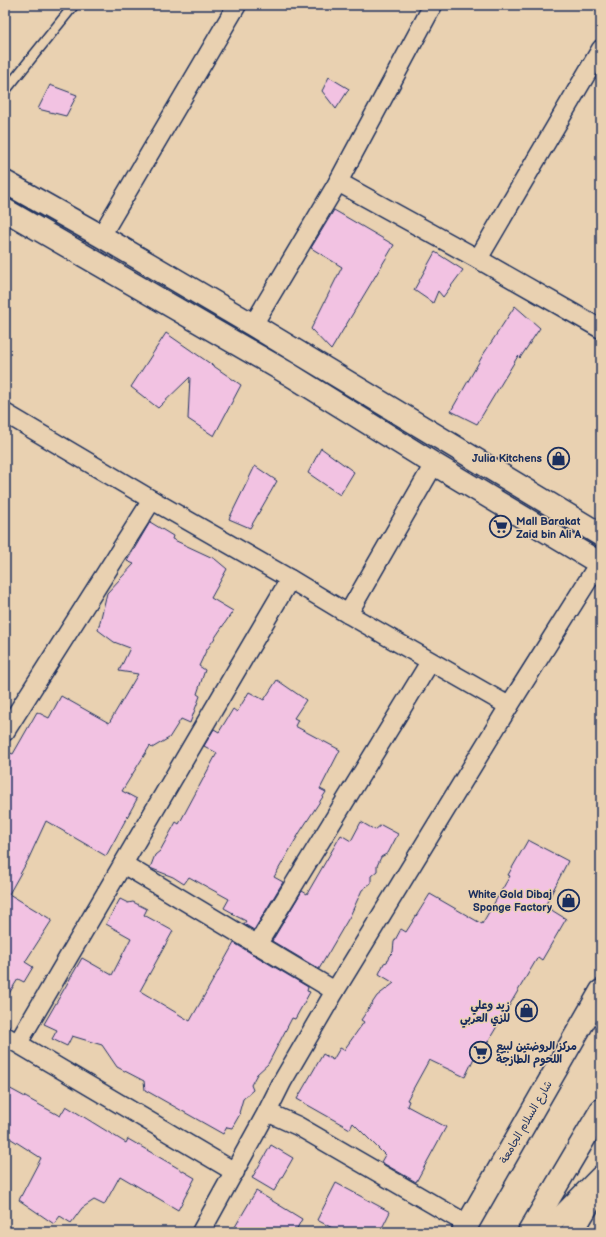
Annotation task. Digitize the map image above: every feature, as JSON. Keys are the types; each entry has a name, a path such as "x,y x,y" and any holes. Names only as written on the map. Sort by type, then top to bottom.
{"street":[{"path":"101,236 237,5"},
{"path":"253,325 338,182 433,5"},
{"path":"478,259 601,49"},
{"path":"5,182 253,325 446,443 601,535"},
{"path":"338,182 601,329"},
{"path":"5,210 275,366 434,464 600,563 509,706 335,991 282,1082 235,1172 201,1232"},
{"path":"5,413 152,500 290,578 430,662 509,706"},
{"path":"348,614 434,464"},
{"path":"5,732 152,500"},
{"path":"235,1172 12,1040 123,864 290,578"},
{"path":"256,944 430,662"},
{"path":"123,864 335,991"},
{"name":"شارع السلام الجامعة","path":"465,1228 601,991"},
{"path":"529,1232 601,1110"},
{"path":"267,1112 298,1126 465,1228"},
{"path":"544,1232 601,1174"},
{"path":"572,1232 601,1183"}],"lane":[{"path":"5,91 74,5"}],"building":[{"path":"329,77 349,89 336,109 322,91"},
{"path":"50,85 77,95 66,116 38,109"},
{"path":"334,210 394,245 331,350 311,329 342,267 311,248"},
{"path":"435,252 463,270 443,297 438,291 433,303 414,290"},
{"path":"515,306 540,328 520,358 518,356 477,424 451,411 483,355"},
{"path":"166,333 241,385 214,436 188,419 190,377 158,408 131,387"},
{"path":"321,448 354,472 340,495 308,473"},
{"path":"255,466 277,481 250,528 229,519"},
{"path":"150,522 173,536 172,539 215,559 227,569 211,598 233,611 206,651 199,666 205,670 197,694 200,696 190,723 181,719 169,738 152,748 150,746 122,791 137,799 106,856 46,821 28,860 9,894 52,920 25,962 33,967 24,982 18,979 5,1000 5,751 13,754 37,712 49,718 61,696 109,723 138,674 119,671 130,648 114,642 98,630 107,593 134,564 127,561"},
{"path":"277,680 306,700 294,718 298,720 295,726 340,750 320,789 326,792 300,832 274,877 283,882 254,930 244,924 246,921 224,908 229,899 189,877 184,884 173,877 150,868 155,855 160,851 176,822 179,824 217,753 204,746 214,729 219,732 233,709 237,712 249,692 264,700"},
{"path":"361,822 375,830 381,825 398,834 388,853 381,857 377,866 377,871 371,876 371,883 362,890 350,916 319,969 272,941 302,891 307,894 341,835 351,841"},
{"path":"528,840 568,861 545,906 566,919 542,960 538,957 477,1060 474,1058 465,1077 429,1060 407,1100 409,1101 407,1106 446,1127 416,1182 381,1162 385,1155 353,1123 350,1129 297,1099 323,1054 333,1060 340,1048 344,1050 364,1022 361,1020 377,996 394,983 379,974 384,963 387,962 389,956 393,952 394,942 401,929 406,932 430,894 482,924 510,876 508,875"},
{"path":"120,899 128,903 133,902 147,909 144,915 173,931 140,991 190,1021 234,943 308,987 307,991 310,992 295,1019 292,1018 268,1064 257,1074 251,1085 253,1090 243,1099 240,1114 232,1128 227,1127 223,1134 145,1090 144,1081 117,1067 102,1045 72,1036 67,1046 52,1039 57,1030 44,1024 82,958 112,975 131,938 106,924"},
{"path":"5,1086 60,1116 66,1106 126,1143 128,1139 195,1178 178,1210 120,1176 104,1205 94,1200 82,1208 71,1223 60,1216 54,1224 19,1200 41,1158 5,1135"},
{"path":"271,1145 293,1158 274,1191 252,1178"},
{"path":"336,1183 390,1212 380,1232 340,1232 317,1220"},
{"path":"256,1191 302,1219 295,1232 232,1232"}],"place":[{"name":"Julia Kitchens","path":"558,458"},
{"name":"Mall Barakat Zaid bin Ali A","path":"500,527"},
{"name":"White Gold Dibaj Sponge Factory","path":"568,900"},
{"name":"زيد وعلي للزي العربي","path":"526,1011"},
{"name":"مركز الروضتين لبيع اللحوم الطازجة","path":"480,1052"}]}
